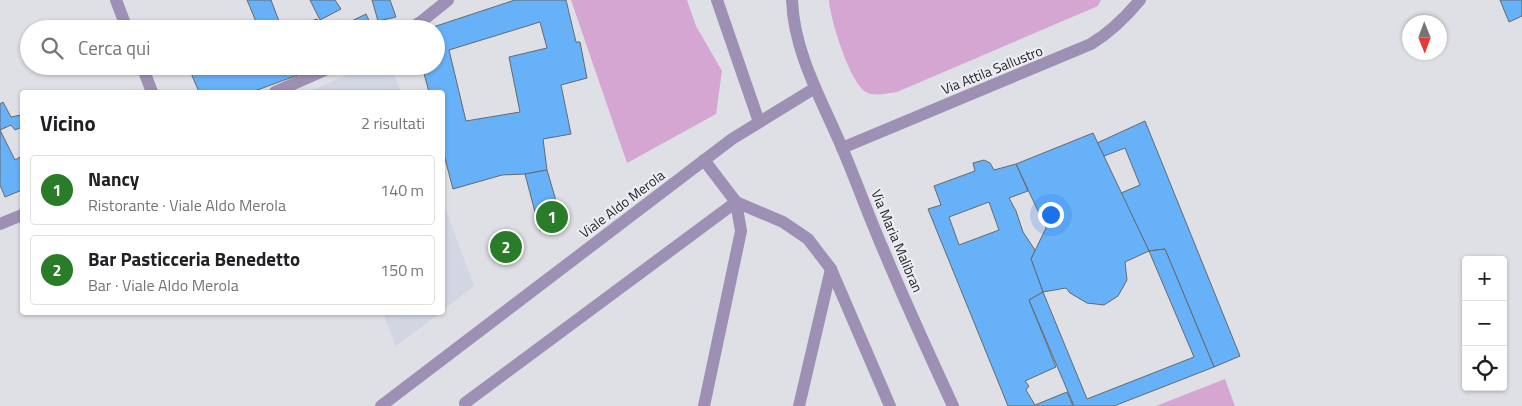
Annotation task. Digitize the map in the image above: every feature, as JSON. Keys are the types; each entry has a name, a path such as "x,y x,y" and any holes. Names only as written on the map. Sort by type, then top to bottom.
{"street":[{"path":"116,0 124,20"},
{"path":"423,20 448,0"},
{"path":"717,0 759,122"},
{"name":"Via Maria Malibran","path":"792,0 793,17 800,46 815,88 842,148 883,250 953,406"},
{"name":"Via Attila Sallustro","path":"842,148 1091,44 1105,36 1124,20 1140,0"},
{"path":"145,75 151,90"},
{"path":"280,90 314,75"},
{"name":"Viale Aldo Merola","path":"380,406 732,138 815,88"},
{"path":"704,160 736,202 741,230 704,406"},
{"path":"736,202 783,222 808,239 830,269 890,406"},
{"path":"465,402 736,202"},
{"path":"0,224 20,215"},
{"path":"799,406 830,269"}],"shaded area":[{"path":"571,0 687,0 696,26 722,71 716,114 627,163"},
{"path":"829,0 1101,0 1098,6 897,92 877,94 866,92 854,76 837,35"},
{"path":"347,75 394,75 400,90 313,90"},
{"path":"445,207 474,286 445,308"},
{"path":"384,315 437,315 396,346"},
{"path":"1225,379 1235,406 1156,406"}],"building":[{"path":"247,0 271,0 279,20 255,20"},
{"path":"310,0 335,0 341,9 320,20"},
{"path":"372,0 390,0 396,17 378,20"},
{"path":"515,0 566,0 576,42 580,42 587,78 561,85 571,134 543,139 547,170 525,174 502,175 453,189 445,158 445,90 428,90 424,75 445,75 445,23","holes":["540,22 547,48 509,57 520,112 466,121 449,50"]},
{"path":"1500,0 1522,0 1522,16 1509,22"},
{"path":"366,14 369,20 354,20"},
{"path":"192,75 298,75 257,90 198,90"},
{"path":"3,102 11,117 20,115 20,128 15,130 11,125 0,130 0,104"},
{"path":"1145,121 1240,356 1214,367 1165,249 1149,251 1121,193 1140,185 1125,148 1104,156 1097,143"},
{"path":"0,130 15,160 20,157 20,191 5,197 0,185"},
{"path":"1093,133 1149,251 1125,262 1127,280 1118,296 1104,305 1087,303 1070,293 1066,288 1043,292 1031,259 1046,228 1016,164"},
{"path":"984,160 990,163 994,170 1016,164 1028,191 1009,198 1016,211 1023,232 1035,250 1031,259 1043,292 1029,300 1056,367 1025,381 1029,386 1026,390 1035,405 1067,392 1073,406 1008,406 928,209 941,205 934,186 975,171 973,163","holes":["989,202 999,230 959,245 949,217"]},
{"path":"547,170 561,218 540,231 525,174"},
{"path":"1165,249 1214,367 1114,406 1074,406 1029,300 1043,292 1087,399 1194,357 1149,251"}],"place":[{"name":"Nancy","path":"552,217"},
{"name":"Bar Pasticceria Benedetto","path":"506,247"}]}
